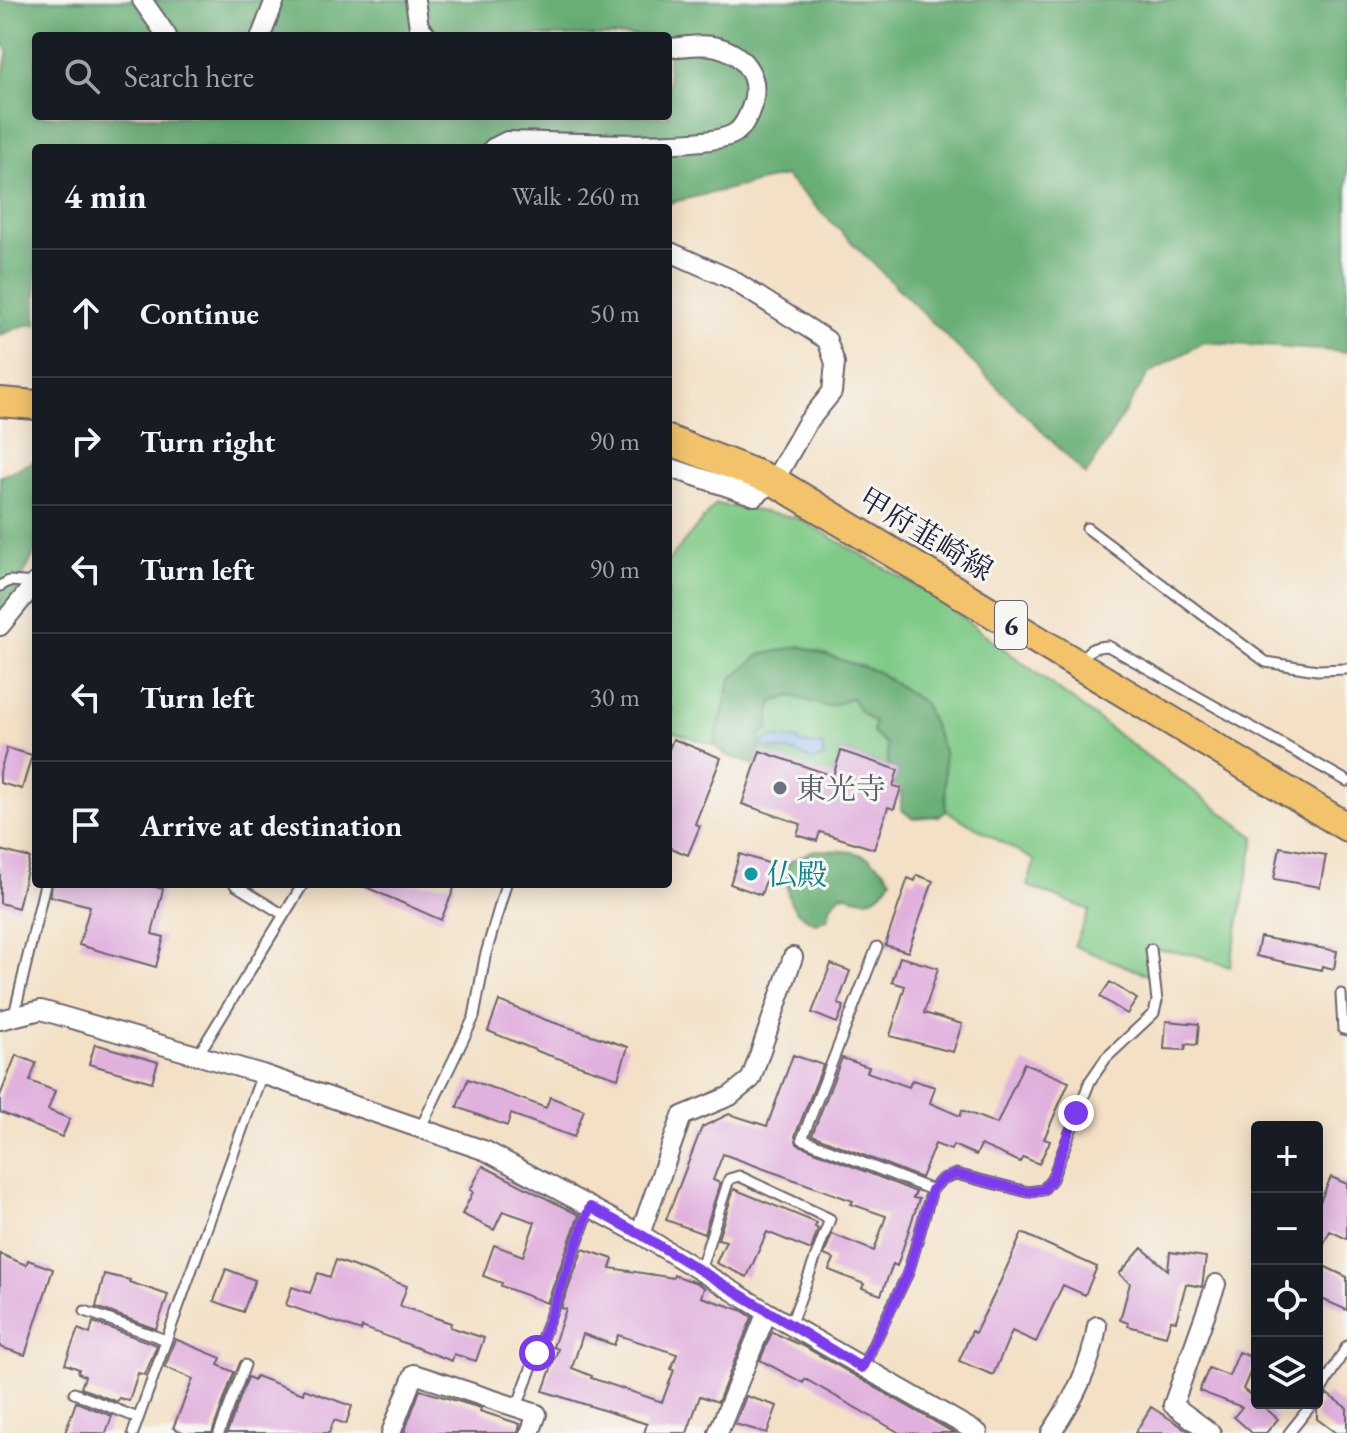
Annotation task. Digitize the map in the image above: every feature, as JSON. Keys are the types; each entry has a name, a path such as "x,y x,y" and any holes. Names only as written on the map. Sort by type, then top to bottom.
{"main road":[{"path":"0,402 32,405"},
{"name":"甲府韮崎線","path":"672,442 774,481 1347,827"}],"street":[{"path":"142,0 164,32"},
{"path":"263,32 275,0"},
{"path":"415,0 419,27 424,32"},
{"path":"501,144 507,141 687,144 717,140 735,133 749,114 755,92 751,74 741,57 715,46 672,48"},
{"path":"672,253 731,279 827,340 835,363 832,392 807,423 774,481 755,496 672,468"},
{"path":"0,626 32,588"},
{"path":"640,1234 682,1116 730,1096 751,1079 793,957"},
{"path":"7,1017 41,1010 262,1074 486,1151 640,1234 790,1326 978,1433"},
{"path":"1211,1433 1173,1405 1216,1284"},
{"path":"718,1433 767,1312"},
{"path":"1051,1433 1066,1411 1093,1356 1097,1326"},
{"path":"391,1433 414,1374 537,1414 530,1433"}],"lane":[{"path":"1087,528 1266,662 1317,670 1347,669"},
{"path":"0,586 9,581 32,583"},
{"path":"1079,666 1087,650 1108,646 1347,781"},
{"path":"7,1017 44,888"},
{"path":"240,888 284,915"},
{"path":"198,1055 301,888"},
{"path":"421,1127 474,1017 485,957 505,888"},
{"path":"877,947 802,1139 932,1190"},
{"path":"862,1368 908,1273 932,1190 942,1179 956,1174 1028,1192 1043,1190 1052,1179 1090,1081 1106,1058 1154,1013 1157,1001 1151,949"},
{"path":"1341,994 1343,1029 1347,1030"},
{"path":"133,1433 262,1074"},
{"path":"700,1271 729,1179 739,1176 830,1219 790,1326"},
{"path":"517,1407 590,1207"},
{"path":"85,1311 166,1340"},
{"path":"1323,1387 1347,1346"},
{"path":"219,1433 245,1365"},
{"path":"74,1393 138,1418"},
{"path":"1289,1433 1308,1409"}],"green space":[{"path":"0,0 1347,0 1347,352 1204,342 1148,374 1086,475 785,176 672,202 672,144 32,144 32,325 0,335 0,87 8,50 0,40"},
{"path":"32,462 32,558 0,622 0,477"},
{"path":"716,504 798,518 935,597 1255,837 1230,967 1196,955 1152,949 1155,978 1074,946 1090,910 1027,886 1035,861 946,811 893,786 898,770 841,751 821,811 818,772 726,755 714,745 672,731 672,556"},
{"path":"800,646 878,672 924,703 944,751 946,811 939,816 912,818 901,809 901,789 893,786 898,770 888,766 887,745 873,733 874,722 861,712 852,698 828,707 792,696 772,702 768,729 760,735 760,751 755,765 726,755 714,745 731,679 760,655"},
{"path":"814,850 848,851 866,856 891,879 875,897 858,898 841,894 831,905 828,918 816,923 793,907 787,883 788,863"}],"water":[{"path":"767,739 798,740 799,744 822,745 824,757 812,761 797,753 764,747 761,743"}],"building":[{"path":"673,739 721,758 695,824 700,826 688,855 672,849"},
{"path":"7,748 32,755 22,789 0,783"},
{"path":"760,751 833,776 841,751 898,770 893,786 901,788 894,809 888,807 874,849 820,832 817,841 797,835 801,824 742,804"},
{"path":"1280,847 1326,855 1320,887 1274,879"},
{"path":"0,850 30,858 18,908 0,903"},
{"name":"仏殿","path":"740,854 771,864 761,895 730,884"},
{"path":"917,875 933,881 908,952 885,945 908,878 915,881"},
{"path":"51,888 163,889 152,934 164,937 156,967 79,945 90,906 50,896"},
{"path":"368,888 454,888 441,920"},
{"path":"1260,937 1337,951 1334,969 1322,966 1321,970 1256,956"},
{"path":"900,957 938,968 924,1013 962,1024 953,1052 890,1036 905,986 892,982"},
{"path":"831,964 850,971 838,1004 844,1006 837,1023 812,1013"},
{"path":"1110,982 1137,999 1127,1014 1100,997"},
{"path":"499,1001 628,1047 618,1078 488,1031"},
{"path":"1166,1021 1199,1024 1197,1045 1186,1044 1185,1050 1164,1049"},
{"path":"95,1044 158,1062 152,1082 89,1064"},
{"path":"16,1055 36,1063 30,1081 55,1091 48,1110 70,1119 62,1137 0,1112 0,1096"},
{"path":"793,1055 823,1065 795,1136 797,1144 916,1192 913,1198 919,1199 897,1266 893,1264 881,1295 862,1288 864,1284 829,1270 834,1259 824,1255 832,1234 874,1251 886,1216 723,1154 713,1180 720,1183 704,1234 666,1220 702,1127 729,1114 767,1126"},
{"path":"842,1058 869,1067 867,1072 909,1087 912,1080 935,1087 930,1103 960,1116 962,1110 997,1124 1024,1063 1069,1082 1044,1139 1050,1141 1039,1164 1023,1157 1020,1162 981,1145 976,1155 953,1145 951,1150 935,1144 921,1178 812,1135"},
{"path":"468,1079 546,1108 550,1097 584,1110 574,1137 511,1114 507,1126 457,1107"},
{"path":"483,1166 579,1215 547,1303 483,1276 494,1245 523,1256 535,1222 503,1211 494,1230 462,1214"},
{"path":"1331,1177 1347,1184 1347,1239 1330,1231 1323,1245 1323,1195"},
{"path":"734,1189 817,1223 811,1250 767,1232 747,1277 716,1263 726,1241 718,1239"},
{"path":"1022,1233 1097,1267 1085,1295 1063,1285 1036,1342 1012,1331 993,1375 959,1361"},
{"path":"1142,1248 1168,1270 1170,1252 1206,1257 1202,1287 1186,1284 1176,1321 1171,1320 1166,1336 1128,1326 1120,1320 1130,1283 1119,1274"},
{"path":"583,1249 613,1259 610,1268 673,1278 674,1275 697,1283 704,1288 701,1297 741,1310 752,1317 718,1402 700,1396 687,1433 644,1433 647,1424 543,1391 558,1349 553,1347 566,1309 561,1308","holes":["583,1334 614,1345 618,1335 677,1354 662,1402 591,1378 572,1368"]},
{"path":"0,1254 26,1265 28,1260 53,1269 25,1355 0,1347"},
{"path":"336,1260 407,1286 400,1306 484,1338 476,1361 454,1354 452,1361 362,1327 361,1331 286,1305 292,1287 310,1293 318,1273 330,1277"},
{"path":"1323,1266 1347,1277 1347,1310 1323,1300"},
{"path":"226,1269 255,1280 243,1312 214,1301"},
{"path":"104,1274 130,1280 168,1295 156,1329 96,1307"},
{"path":"93,1322 157,1345 145,1375 138,1373 129,1401 119,1398 117,1402 81,1388 85,1376 78,1373 79,1369 65,1364 78,1329 90,1334"},
{"path":"772,1332 805,1347 954,1433 900,1433 805,1379 803,1383 760,1360"},
{"path":"175,1339 221,1358 218,1365 234,1372 212,1433 185,1433 173,1428 193,1379 165,1367"},
{"path":"1239,1352 1251,1357 1251,1371 1243,1389 1251,1396 1251,1409 1266,1409 1278,1419 1266,1433 1252,1433 1234,1417 1242,1407 1199,1391 1209,1368 1229,1376"},
{"path":"256,1376 303,1394 304,1389 352,1406 346,1424 334,1420 329,1433 227,1433 248,1377 254,1380"},
{"path":"420,1390 481,1408 480,1411 520,1424 518,1433 404,1433"},
{"path":"1327,1394 1347,1408 1347,1433 1336,1433 1317,1419 1317,1410 1323,1409"},
{"path":"746,1396 777,1406 767,1433 735,1424"},
{"path":"76,1402 112,1416 106,1433 65,1433"},
{"path":"1151,1407 1178,1424 1191,1433 1135,1433"}],"place":[{"name":"東光寺","path":"780,788"},
{"name":"仏殿","path":"751,874"}],"route":[{"path":"537,1353 590,1207 862,1368 908,1273 932,1190 942,1179 956,1174 1028,1192 1043,1190 1052,1179 1076,1113"}]}
